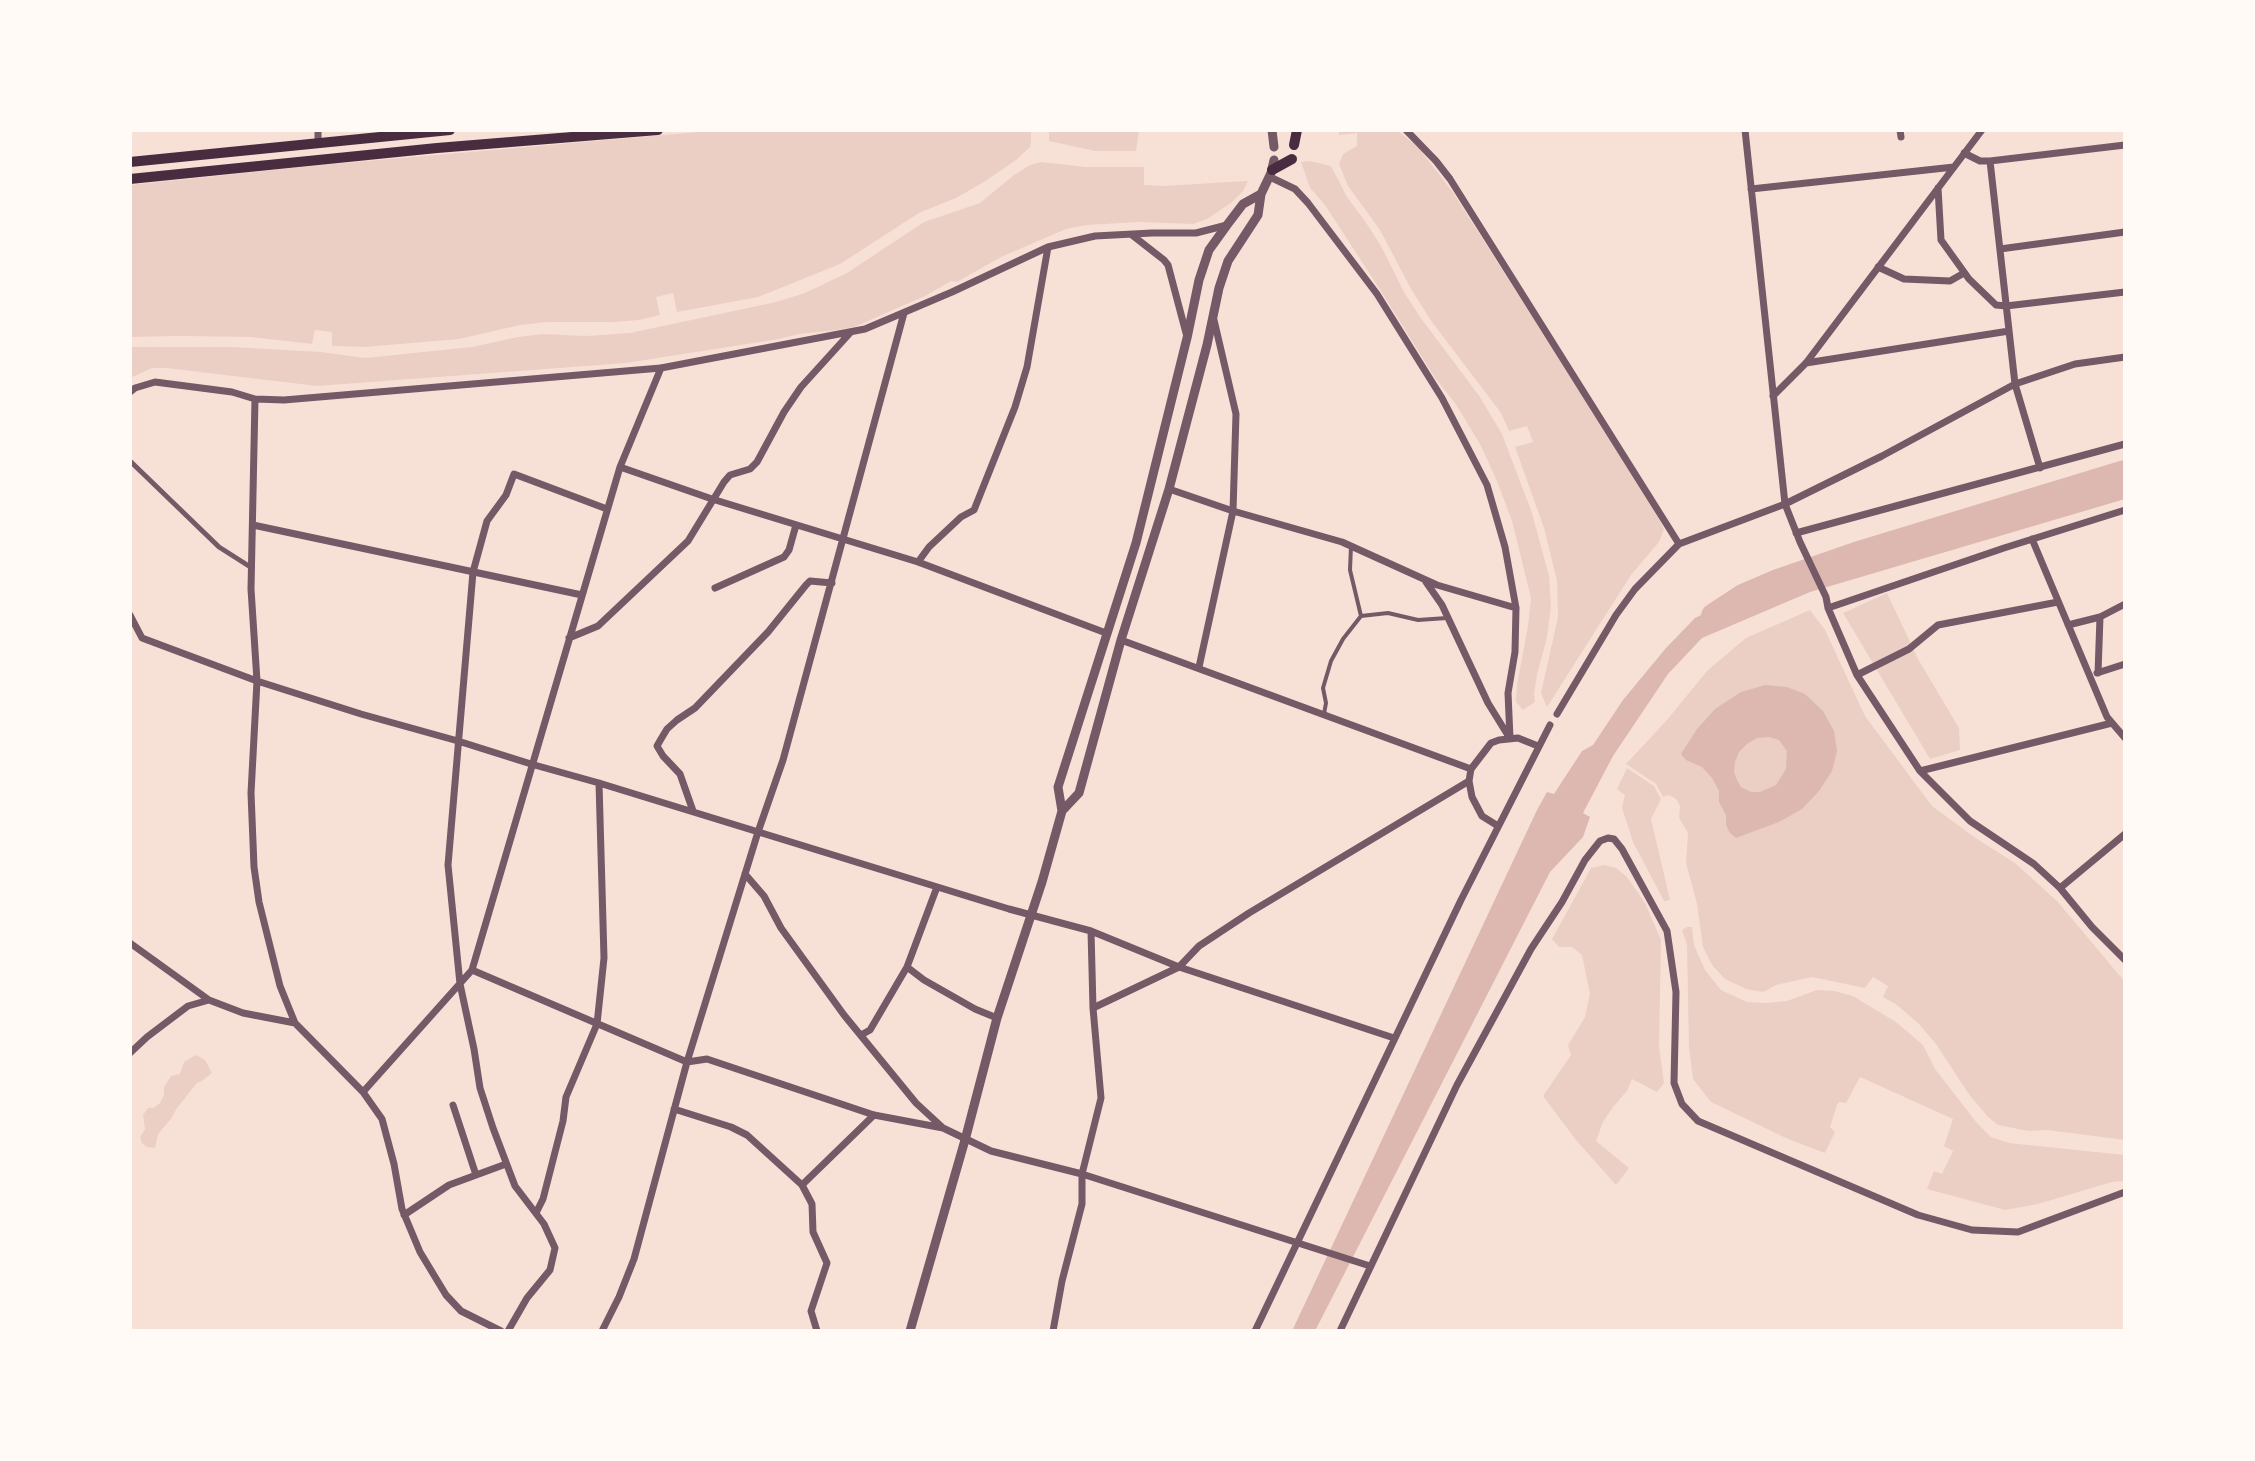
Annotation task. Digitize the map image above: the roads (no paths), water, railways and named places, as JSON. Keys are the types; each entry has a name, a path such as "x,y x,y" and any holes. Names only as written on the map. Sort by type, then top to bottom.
{"main road":[{"path":"130,162 450,130"},
{"path":"130,179 576,134 658,130"},
{"path":"1294,145 1297,130"},
{"path":"1272,169 1292,159"}],"street":[{"path":"318,130 318,144"},
{"path":"1272,130 1274,147"},
{"path":"1406,130 1450,179 1679,544"},
{"path":"1745,130 1785,504 1857,675 1920,771 1970,821 2034,864 2125,960"},
{"path":"1773,396 1806,363 1982,130"},
{"path":"1964,153 1980,161 1990,161 2125,145"},
{"path":"1990,161 2015,384 2040,468"},
{"path":"1751,189 1954,167"},
{"path":"910,1331 997,1018 1062,811 1079,793 1121,640 1169,489 1219,288 1228,261 1258,215 1261,194 1272,169 1308,203 1377,294 1442,398 1487,485 1505,547 1516,608 1515,652 1508,693 1510,738"},
{"path":"1938,188 1941,240 1964,273 1996,305 2125,292"},
{"path":"1062,811 1058,787 1136,543 1204,265 1209,250 1243,204 1261,194"},
{"path":"130,392 155,382 232,392 255,399 284,400 661,368 865,329 1048,247 1095,236 1196,233 1227,225"},
{"path":"2000,249 2125,232"},
{"path":"1132,235 1168,265 1187,338"},
{"path":"918,562 929,547 961,517 974,510 1015,407 1027,367 1048,247"},
{"path":"1878,267 1904,279 1950,281 1964,273"},
{"path":"602,1331 634,1259 687,1062 783,760 904,313"},
{"path":"1199,667 1233,511 1236,414 1213,317"},
{"path":"1806,363 2009,331"},
{"path":"569,638 598,626 688,541 730,475 750,469 757,462 801,387 850,333"},
{"path":"1557,714 1616,615 1635,589 1679,544 1785,504 2015,384 2075,364 2125,357"},
{"path":"363,1092 472,970 620,467 661,368"},
{"path":"255,399 252,568 257,681 251,793 254,867 259,902 280,986 295,1023 363,1092 382,1119 404,1215 420,1252 446,1295 461,1311 501,1331"},
{"path":"1798,538 2125,444"},
{"path":"130,461 219,547 252,568"},
{"path":"620,467 712,499 918,562 1106,633"},
{"path":"508,1331 527,1298 550,1270 555,1248 536,1213 515,1186 506,1164 480,1088 460,984 448,865 473,572 487,521 506,495 514,474 607,509"},
{"path":"1169,489 1351,546 1437,585 1516,608"},
{"path":"1828,608 2125,510"},
{"path":"253,525 582,595"},
{"path":"715,588 784,557 796,525"},
{"path":"2032,539 2068,625 2093,674 2107,717 2124,736"},
{"path":"1425,580 1442,605 1488,703 1510,738"},
{"path":"693,811 680,774 657,746 667,729 695,708 768,632 810,581 832,583"},
{"path":"1857,675 1909,649 1938,625 2058,602"},
{"path":"2068,625 2100,617 2125,604"},
{"path":"130,615 142,638"},
{"path":"2093,674 2100,617"},
{"path":"130,641 142,638 257,681 361,714 1091,931 1179,967 1394,1038"},
{"path":"1121,640 1471,769"},
{"path":"2093,674 2125,664"},
{"path":"1920,771 2112,723"},
{"path":"1255,1331 1394,1038 1550,725"},
{"path":"1498,826 1482,816 1472,797 1469,781 1471,769 1491,743 1518,738 1538,746"},
{"path":"1093,1008 1179,967 1199,946 1249,913 1469,781"},
{"path":"536,1213 543,1199 566,1097 597,1024 604,958 599,783"},
{"path":"2060,888 2125,834"},
{"path":"1340,1331 1368,1265 1457,1085 1531,949 1585,860 1600,841 1608,838 1618,843 1667,931 1676,992 1674,1083 1682,1104 1698,1121 1918,1215 1972,1230 2018,1232 2125,1192"},
{"path":"745,874 764,896 781,928 844,1015 916,1103 943,1128 991,1151 1082,1174 1368,1265"},
{"path":"861,1035 870,1030 907,967 937,887"},
{"path":"1053,1331 1082,1204 1082,1174 1101,1098 1093,1008 1091,931"},
{"path":"130,943 209,1000 243,1013 295,1023"},
{"path":"907,967 975,1009 997,1018"},
{"path":"472,970 687,1062 707,1059 874,1115 943,1128"},
{"path":"130,1053 188,1006 209,1000"},
{"path":"453,1105 476,1175"},
{"path":"674,1109 747,1135 802,1185 812,1204 813,1232 827,1263 811,1311 817,1331"},
{"path":"802,1185 874,1115"},
{"path":"404,1215 449,1185 506,1164"}],"lane":[{"path":"1351,546 1350,570 1361,616"},
{"path":"1324,714 1326,703 1323,688 1331,661 1361,616 1388,613 1418,620 1447,618"}],"waterway":[{"path":"1714,616 1743,597 1778,582 2125,473"}]}
